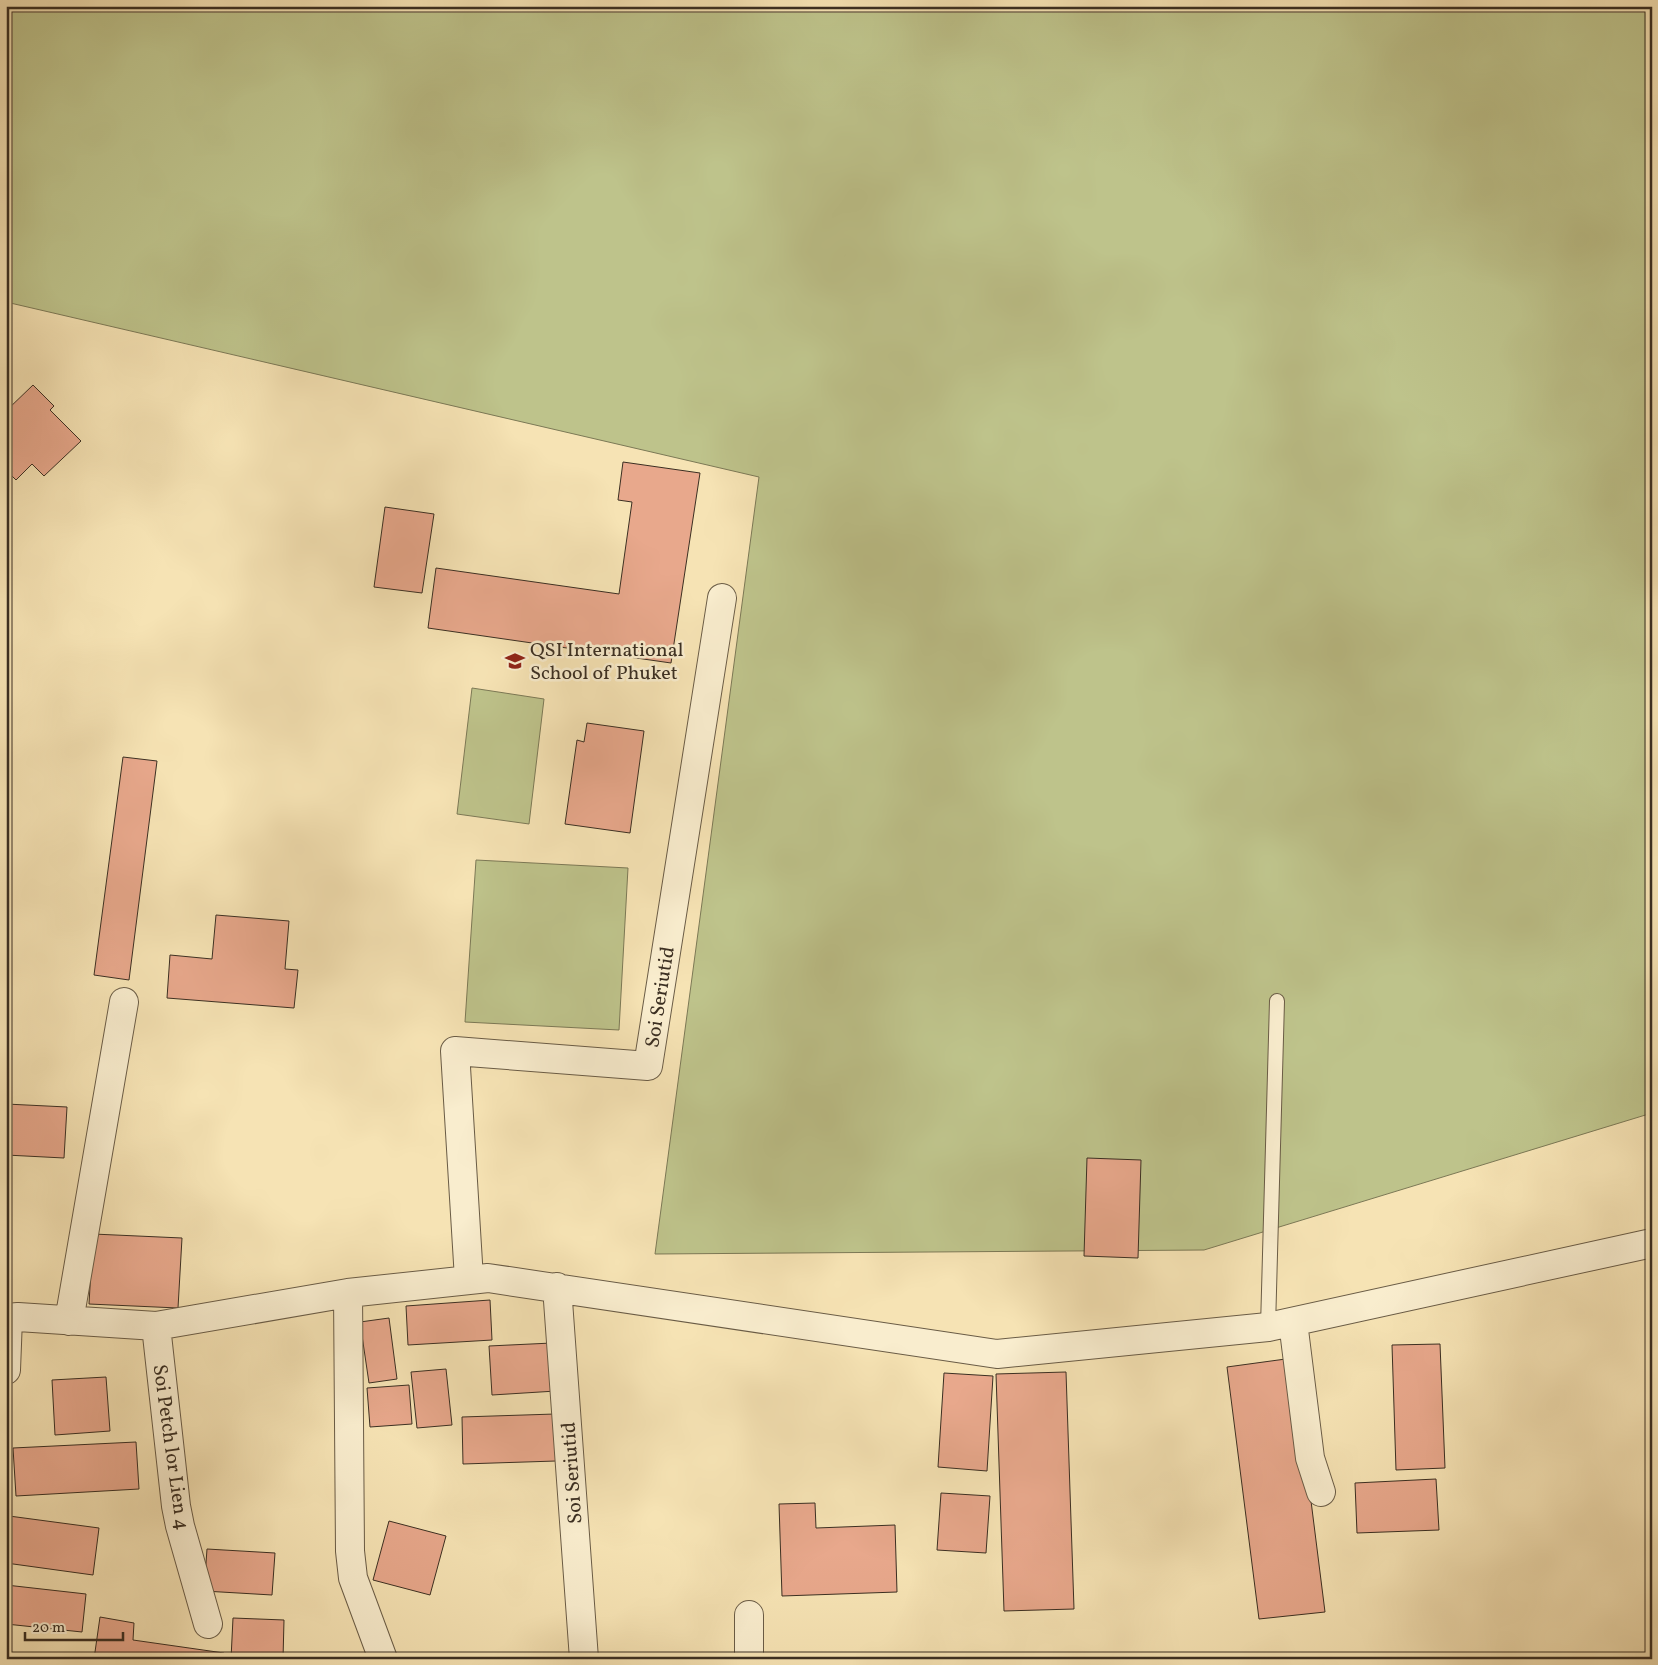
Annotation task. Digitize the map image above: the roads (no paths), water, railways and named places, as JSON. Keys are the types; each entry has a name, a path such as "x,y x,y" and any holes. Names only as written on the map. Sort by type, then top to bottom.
{"street":[{"name":"Soi Seriutid","path":"469,1279 455,1051 648,1066 722,598"},
{"path":"69,1320 124,1002"},
{"path":"6,1370 7,1318 156,1326 348,1294 488,1278 997,1354 1281,1325 1652,1242"},
{"name":"Soi Seriutid","path":"557,1288 584,1659"},
{"path":"348,1294 350,1551 353,1578 383,1659"},
{"path":"1281,1325 1310,1458 1320,1492"},
{"name":"Soi Petch lor Lien 4","path":"156,1326 176,1506 208,1624"},
{"path":"748,1615 749,1659"}],"lane":[{"path":"1277,1001 1281,1325"}],"place":[{"name":"QSI International School of Phuket","path":"515,661"}]}
